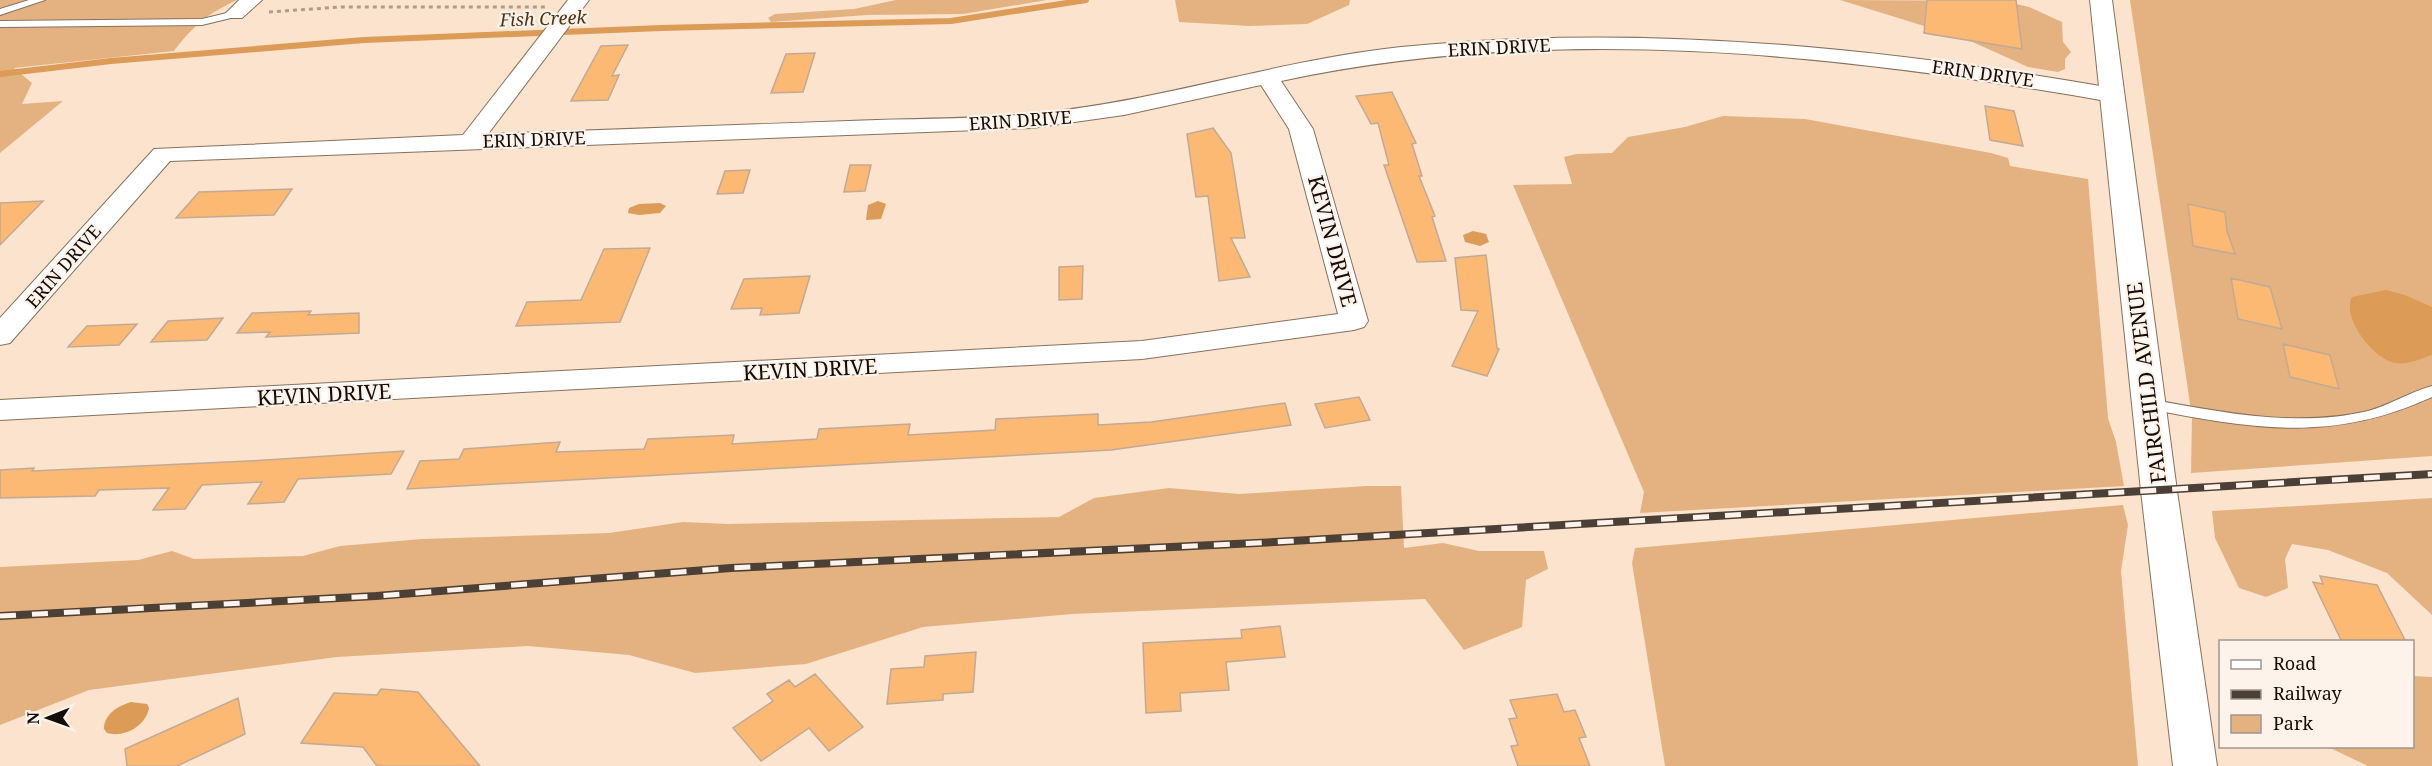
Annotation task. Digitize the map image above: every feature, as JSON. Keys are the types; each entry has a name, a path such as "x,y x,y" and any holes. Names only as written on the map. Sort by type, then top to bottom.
{"main road":[{"name":"FAIRCHILD AVENUE","path":"2101,0 2195,766"}],"street":[{"path":"235,14 252,0"},
{"path":"471,141 571,10"},
{"name":"ERIN DRIVE","path":"0,336 163,154 1042,121 1120,109 1266,76 1395,54 1558,43 1775,47 2017,77 2112,95"},
{"name":"KEVIN DRIVE","path":"0,411 1142,350 1354,321 1301,129 1291,109 1266,76"}],"lane":[{"path":"0,12 40,0"},
{"path":"0,24 202,22 235,14"},
{"path":"2149,404 2259,421 2322,422 2358,419 2393,409 2432,390"}],"path":[{"path":"235,14 341,7 571,10"}],"green space":[{"path":"0,0 237,0 202,21 174,51 14,68 32,83 22,104 63,101 0,153"},
{"path":"896,0 1047,0 963,14 867,15 771,22 768,18 775,14 854,9"},
{"path":"1175,0 1350,0 1349,5 1307,24 1250,26 1179,22"},
{"path":"1840,0 2003,1 2029,7 2062,22 2063,42 2071,52 2065,59 2065,69 2058,72 2028,67 1966,39"},
{"path":"2130,0 2432,0 2432,456 2191,473 2192,417"},
{"path":"1723,116 1805,119 1991,153 2008,158 2010,166 2088,179 2108,418 2116,442 2124,486 1640,513 1644,492 1513,185 1572,184 1564,157 1576,154 1612,153 1628,137 1685,127"},
{"path":"1401,486 1404,548 1443,543 1479,551 1544,551 1548,569 1526,580 1522,627 1464,650 1425,599 1072,614 923,627 806,664 695,673 629,655 528,646 337,657 89,690 0,725 0,567 138,560 172,551 194,559 303,556 340,546 422,539 609,533 683,522 728,524 1059,517 1094,498 1169,488 1239,494"},
{"path":"2432,498 2432,615 2387,573 2328,550 2292,544 2285,559 2288,588 2266,597 2239,588 2215,538 2212,511"},
{"path":"2123,505 2128,525 2121,571 2138,766 1665,766 1632,563 1635,548"},
{"path":"2414,676 2432,677 2432,766 2368,766 2330,748 2414,748"}],"shaded area":[{"path":"878,201 886,204 881,219 866,220 868,205"},
{"path":"660,203 666,206 660,213 639,215 628,213 629,208 639,204"},
{"path":"1473,231 1486,234 1489,242 1480,246 1465,242 1463,235"},
{"path":"2386,290 2405,295 2432,307 2432,355 2409,362 2395,363 2377,354 2361,336 2351,315 2352,297"},
{"path":"131,702 147,704 149,708 144,720 127,732 107,733 104,729 109,715 117,708"}],"building":[{"path":"1927,0 2016,0 2022,49 1924,33"},
{"path":"628,45 612,76 619,75 608,100 571,101 601,46"},
{"path":"815,53 803,92 771,93 786,54"},
{"path":"1392,92 1416,143 1412,144 1422,176 1419,176 1435,216 1432,217 1446,261 1417,262 1384,165 1389,165 1378,123 1371,124 1356,96"},
{"path":"1985,106 2014,111 2023,146 1990,140"},
{"path":"1213,128 1231,153 1245,238 1231,238 1250,277 1219,281 1208,196 1196,197 1187,134"},
{"path":"850,165 871,165 865,191 844,192"},
{"path":"750,170 743,193 717,194 725,171"},
{"path":"292,189 274,215 176,218 199,192"},
{"path":"43,201 0,245 0,203"},
{"path":"2188,204 2225,212 2227,231 2235,254 2193,246"},
{"path":"650,248 620,322 516,326 527,302 581,300 604,249"},
{"path":"1486,255 1497,348 1499,349 1487,376 1452,366 1478,311 1461,310 1455,258"},
{"path":"1083,266 1082,299 1059,300 1059,267"},
{"path":"810,276 799,313 760,315 762,308 731,309 744,279"},
{"path":"2231,278 2270,287 2282,329 2238,319"},
{"path":"311,311 308,315 359,313 359,333 266,337 270,332 237,333 252,313"},
{"path":"223,318 207,340 151,342 168,321"},
{"path":"137,324 119,345 68,347 87,326"},
{"path":"2283,344 2330,355 2339,389 2290,377"},
{"path":"1359,397 1370,420 1325,428 1315,404"},
{"path":"1285,403 1291,425 1111,450 407,489 420,461 459,459 464,449 560,442 556,452 644,449 648,439 734,435 732,444 817,439 819,429 910,424 908,435 995,430 996,419 1098,414 1098,425 1151,422"},
{"path":"404,451 391,474 298,479 284,502 248,504 262,482 202,485 185,509 153,510 169,488 99,490 95,496 0,498 0,470 34,468 32,471 249,461"},
{"path":"2320,576 2377,585 2405,640 2341,640 2313,582 2323,584"},
{"path":"1280,626 1285,657 1226,662 1229,690 1180,693 1181,711 1146,713 1143,643 1242,638 1241,630"},
{"path":"976,652 973,692 943,694 943,700 887,704 891,669 924,667 925,656"},
{"path":"815,674 863,727 829,751 809,728 761,761 733,728 773,701 767,694 789,680 795,687"},
{"path":"381,689 418,692 480,766 377,766 363,747 301,743 334,693 377,695"},
{"path":"1557,694 1564,712 1575,710 1586,737 1579,738 1590,766 1518,766 1511,746 1518,745 1509,719 1517,718 1510,700"},
{"path":"238,698 245,734 177,766 127,766 125,749"}],"waterway":[{"name":"Fish Creek","path":"0,74 111,61 364,40 661,28 951,21 1086,0"}],"railway":[{"path":"0,616 376,596 731,568 1275,542 2432,474"}]}
